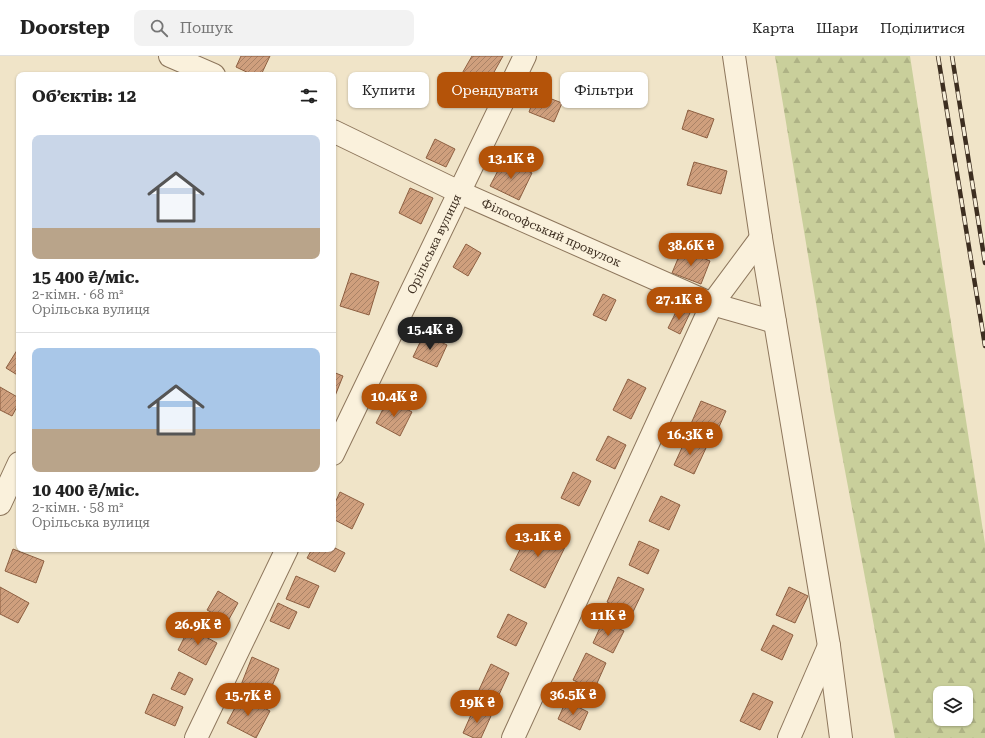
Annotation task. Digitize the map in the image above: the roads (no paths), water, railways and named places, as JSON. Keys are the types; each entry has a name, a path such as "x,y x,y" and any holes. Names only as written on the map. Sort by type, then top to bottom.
{"street":[{"path":"170,56 207,69"},
{"name":"Орільська вулиця","path":"336,448 525,56"},
{"path":"734,56 761,238 829,646 841,738"},
{"name":"Філософський провулок","path":"336,133 459,192 712,304 775,322"},
{"path":"513,738 712,304 761,238"},
{"path":"0,504 16,469"},
{"path":"196,738 286,552"},
{"path":"789,738 829,646"}],"railway":[{"path":"938,56 985,346"},
{"path":"952,56 985,263"}]}
